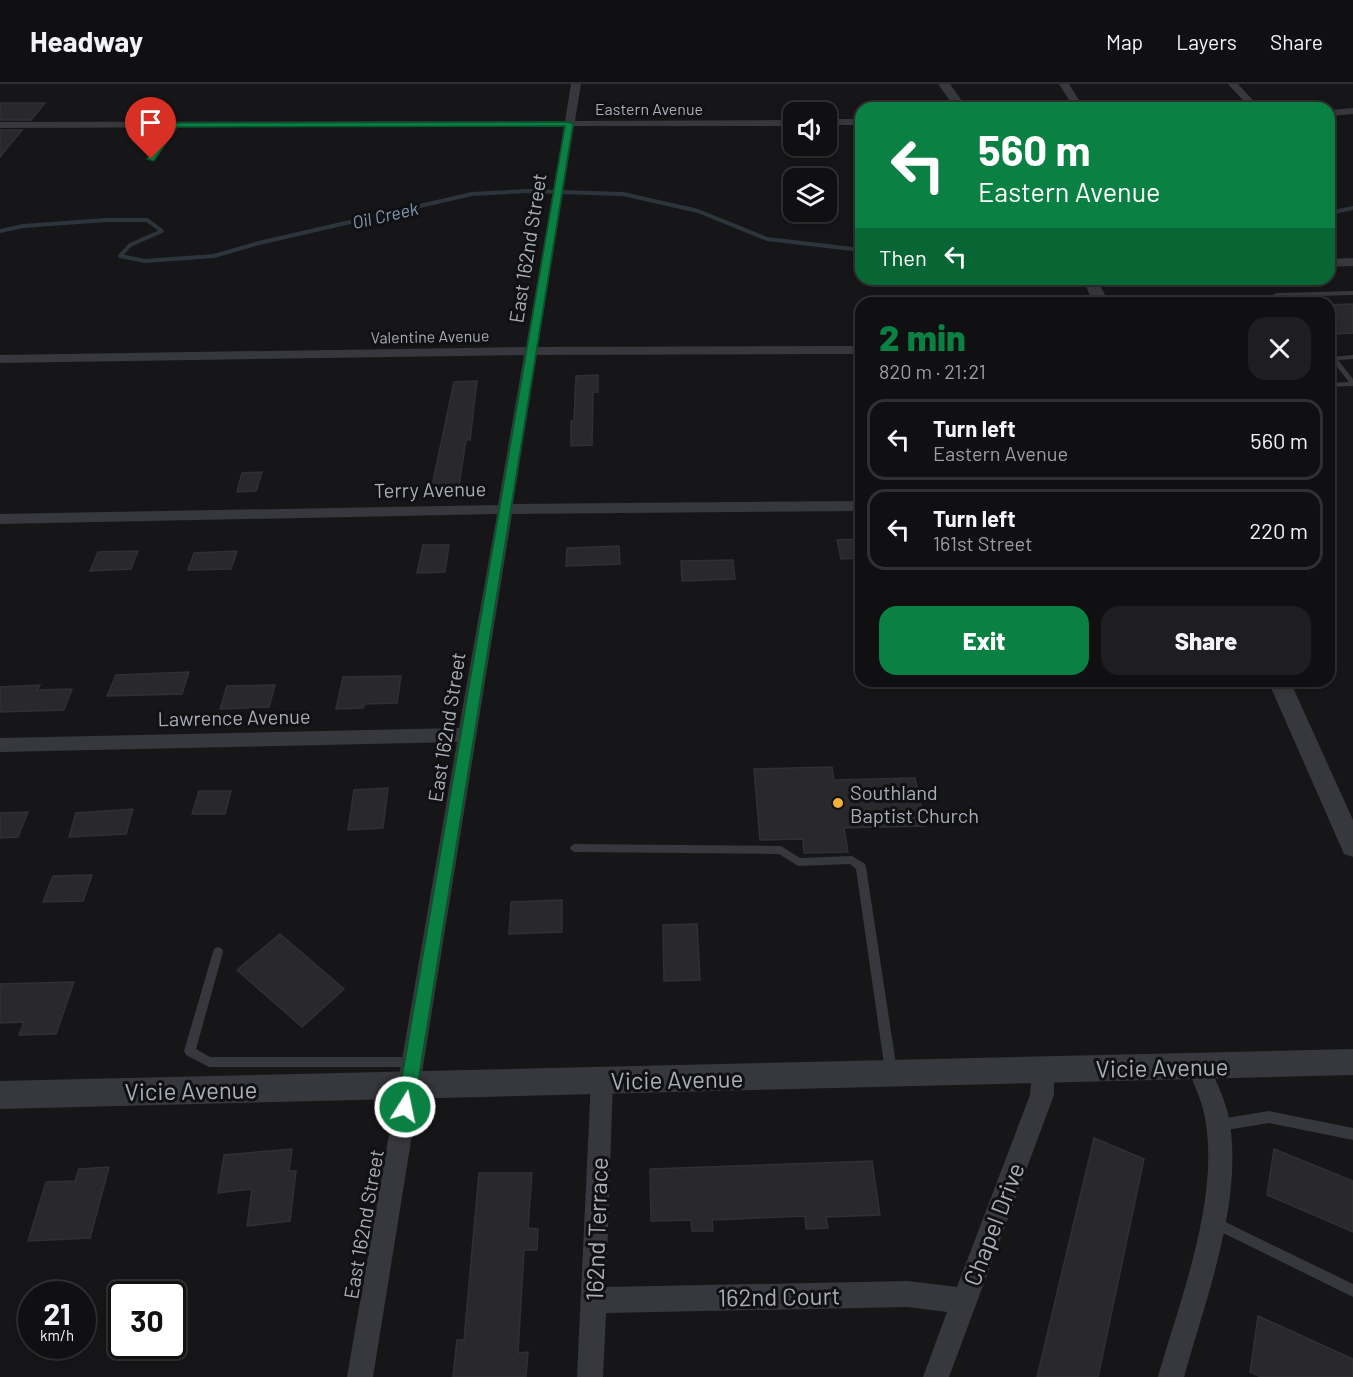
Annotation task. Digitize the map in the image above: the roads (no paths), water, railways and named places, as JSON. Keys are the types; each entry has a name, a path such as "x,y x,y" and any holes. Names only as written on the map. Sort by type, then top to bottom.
{"street":[{"name":"East 162nd Street","path":"360,1377 576,84"},
{"path":"944,84 957,102"},
{"path":"1064,84 1075,102"},
{"path":"1233,84 1250,102"},
{"path":"1335,112 1353,111"},
{"path":"837,122 855,122"},
{"name":"Eastern Avenue","path":"0,125 783,123"},
{"path":"1335,264 1351,265"},
{"name":"Valentine Avenue","path":"6,359 532,351 855,350"},
{"path":"0,375 6,359"},
{"name":"Terry Avenue","path":"0,519 506,509 855,506"},
{"path":"1282,687 1353,847"},
{"name":"Lawrence Avenue","path":"0,745 468,735"},
{"name":"Vicie Avenue","path":"0,1095 411,1074 602,1080 1353,1062"},
{"path":"1171,1377 1212,1221 1220,1161 1217,1117 1198,1066"},
{"name":"Chapel Drive","path":"936,1377 1042,1095 1043,1070"},
{"name":"162nd Terrace","path":"590,1377 602,1080"},
{"name":"162nd Court","path":"593,1300 908,1294 964,1300"}],"lane":[{"path":"151,159 175,125"},
{"path":"1276,295 1353,293"},
{"path":"1335,358 1353,357"},
{"path":"1335,361 1353,384"},
{"path":"1335,385 1353,384"},
{"path":"575,848 781,850 798,862 852,860 861,867 891,1073"},
{"path":"218,952 190,1050 209,1062 411,1074"},
{"path":"1218,1126 1269,1117 1353,1134"},
{"path":"1212,1221 1353,1291"}],"waterway":[{"name":"Oil Creek","path":"0,231 23,226 106,220 147,220 162,231 130,245 120,256 145,261 214,256 259,243 472,194 527,191 623,194 698,211 767,239 855,249"},
{"name":"Oil Creek","path":"1335,212 1353,208"}],"place":[{"name":"Southland Baptist Church","path":"838,803"}]}
